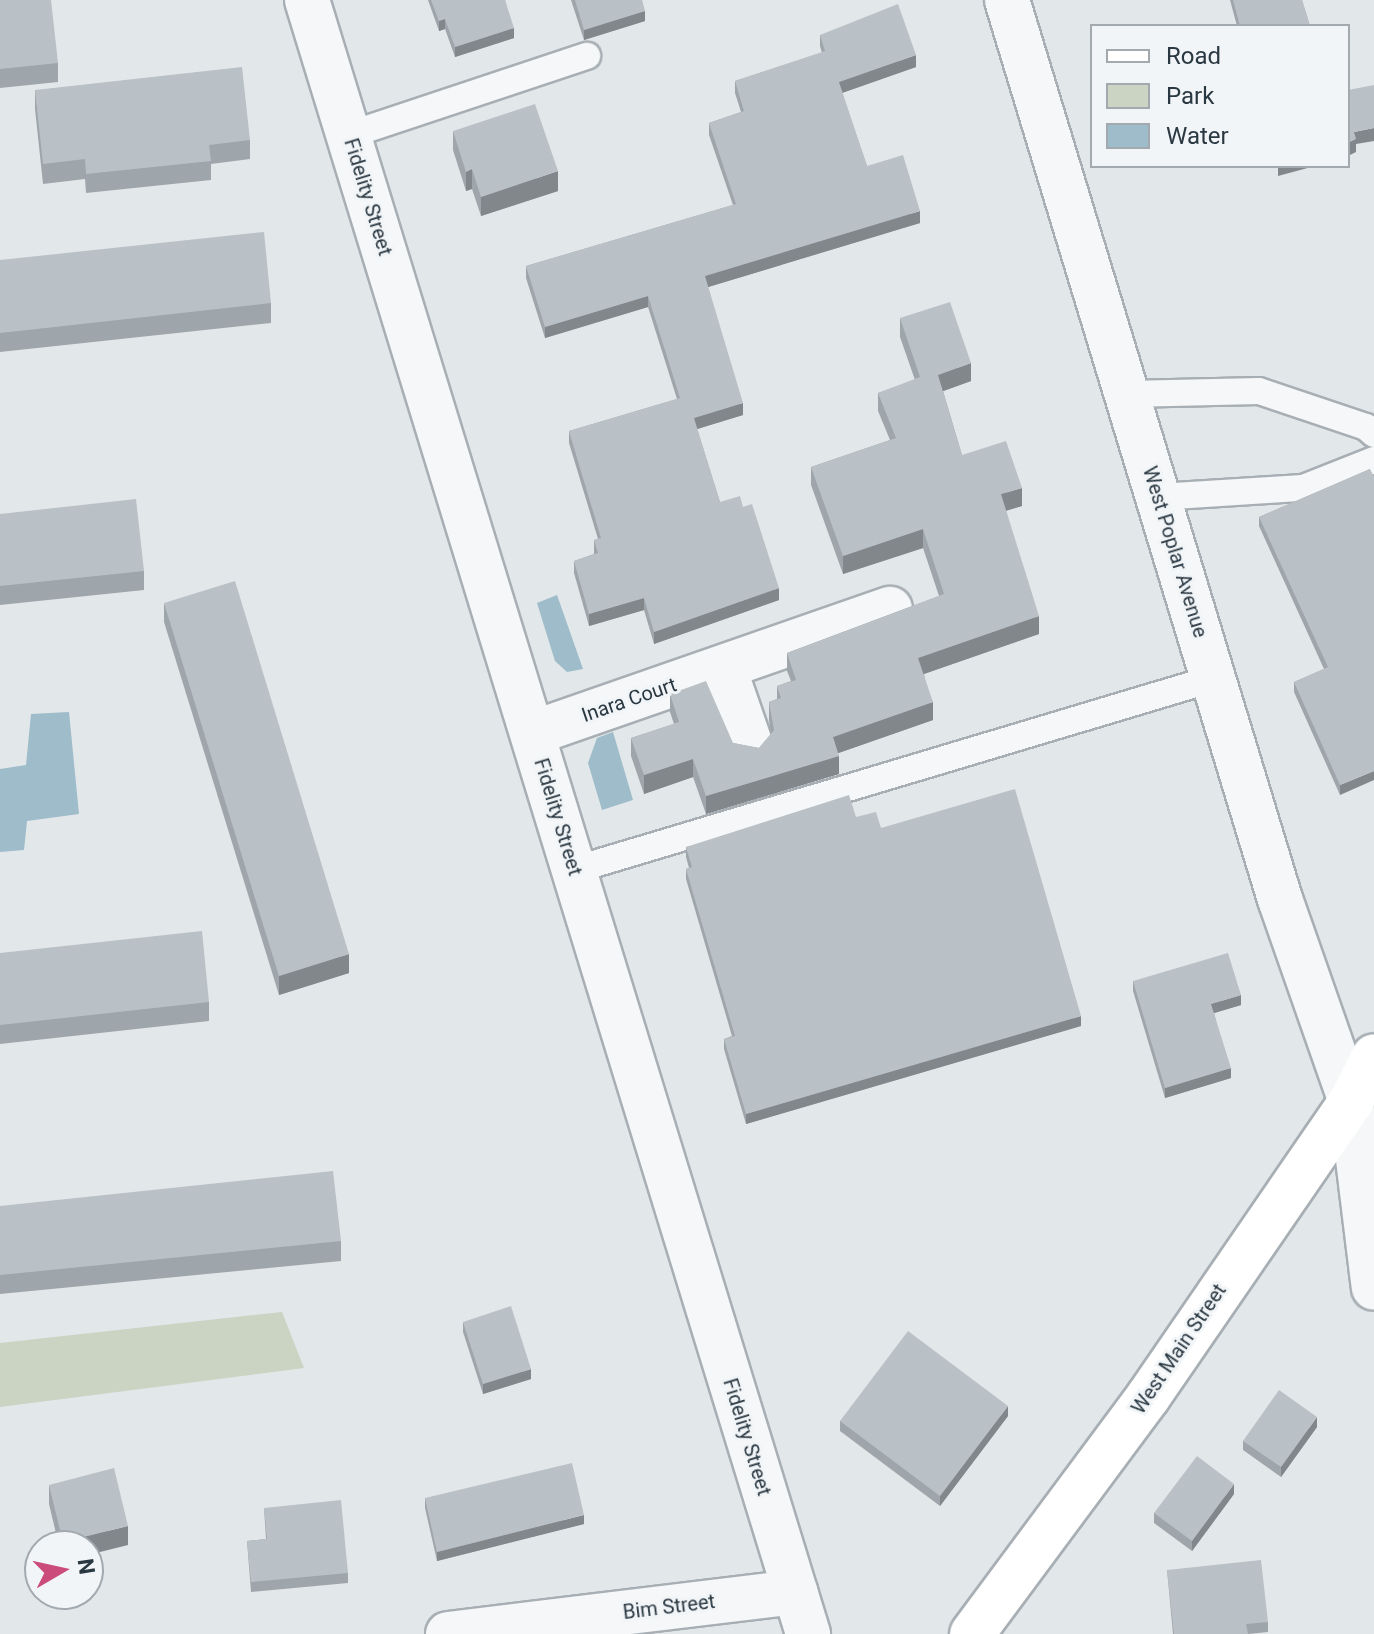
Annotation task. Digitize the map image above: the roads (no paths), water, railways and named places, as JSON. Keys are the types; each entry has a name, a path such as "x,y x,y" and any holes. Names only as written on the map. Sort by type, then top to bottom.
{"main road":[{"name":"West Main Street","path":"972,1634 1148,1397 1351,1102 1374,1056"}],"street":[{"name":"Fidelity Street","path":"307,0 808,1634"},
{"name":"West Poplar Avenue","path":"1007,0 1212,679 1297,951 1351,1102 1374,1288"},
{"name":"Inara Court","path":"533,733 890,609"},
{"path":"724,668 750,743"},
{"name":"Bim Street","path":"448,1634 795,1592"}],"lane":[{"path":"349,135 587,56"},
{"path":"1127,394 1259,391 1366,427 1374,434"},
{"path":"1158,497 1303,488 1374,460"},
{"path":"574,870 1212,679"}],"water":[{"path":"557,595 583,669 567,672 555,661 537,603"},
{"path":"69,712 79,814 27,821 24,850 0,852 0,769 26,765 31,714"},
{"path":"613,732 633,800 602,810 588,763 597,738"}]}
